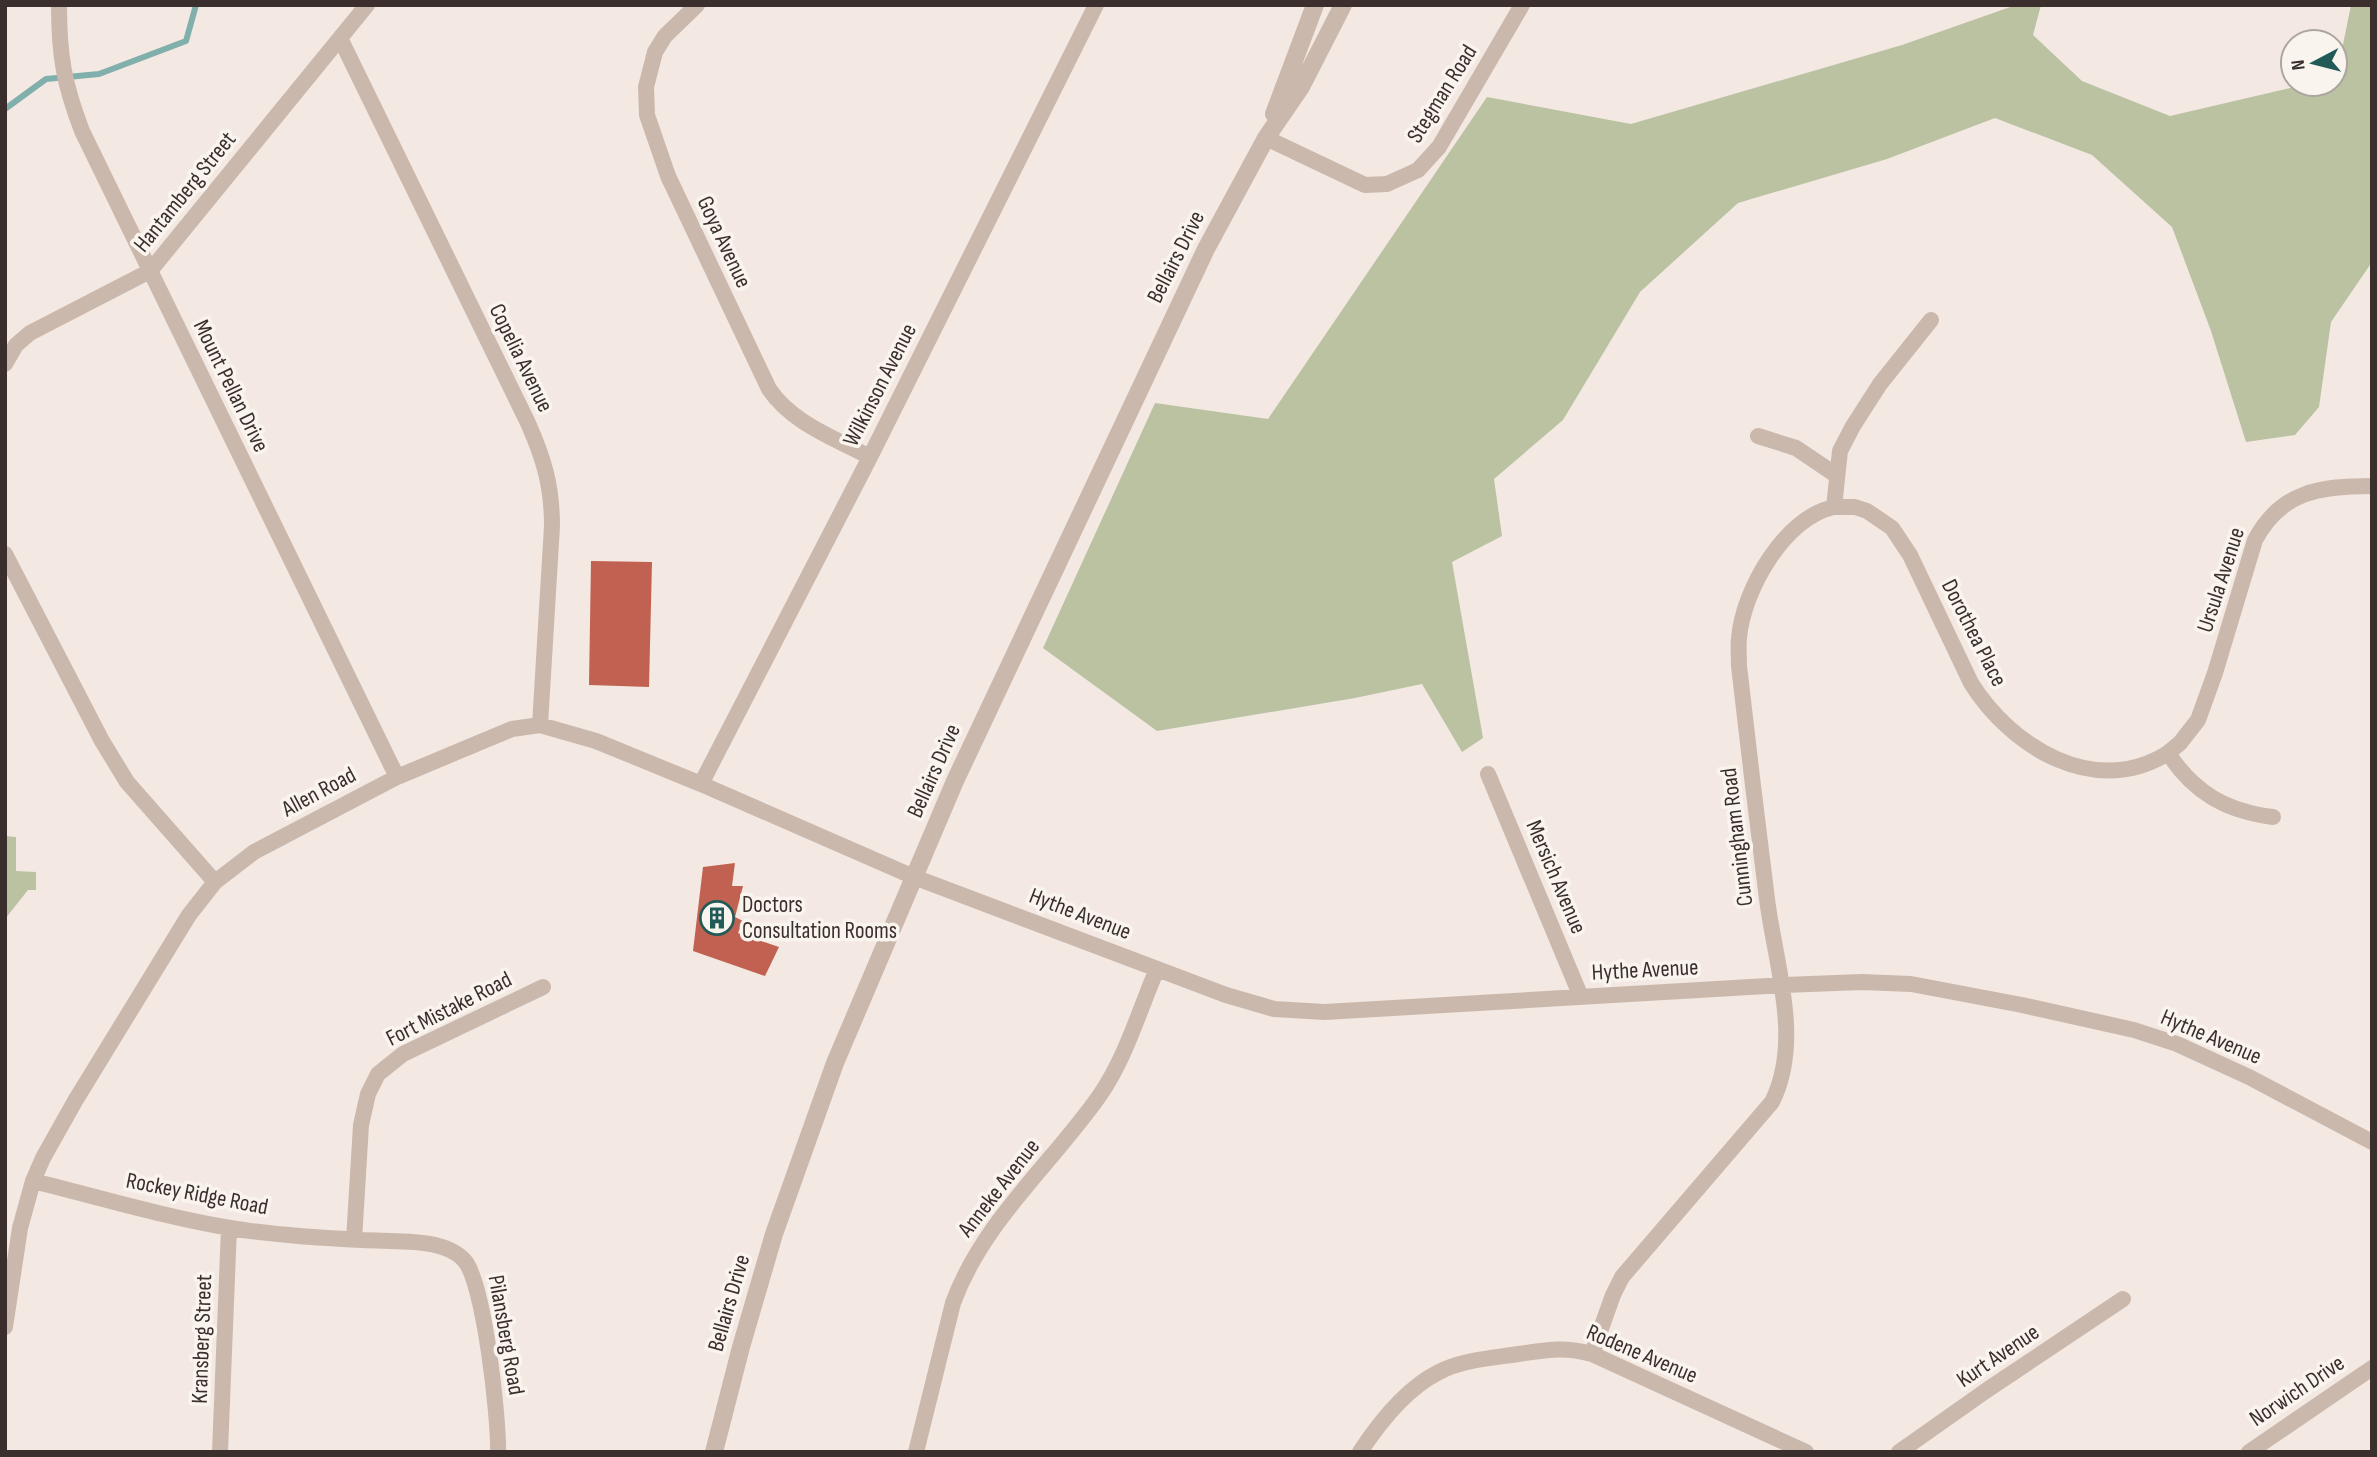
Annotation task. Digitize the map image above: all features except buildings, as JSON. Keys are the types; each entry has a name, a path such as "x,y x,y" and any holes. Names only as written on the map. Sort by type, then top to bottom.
{"street":[{"name":"Mount Pellan Drive","path":"59,5 60,53 67,92 82,131 397,777"},
{"name":"Hantamberg Street","path":"5,364 16,345 30,333 150,271 367,5"},
{"name":"Goya Avenue","path":"696,5 658,47 647,78 646,107 649,122 668,176 769,389 779,404 791,415 870,457"},
{"name":"Wilkinson Avenue","path":"701,784 870,457 1096,5"},
{"path":"1266,138 1315,5"},
{"path":"1266,138 1301,87 1343,5"},
{"name":"Stegman Road","path":"1266,138 1365,185 1387,184 1418,170 1439,148 1522,5"},
{"name":"Copelia Avenue","path":"340,38 528,423 545,464 551,497 552,526 540,725"},
{"name":"Bellairs Drive","path":"714,1452 774,1234 835,1063 955,781 1139,387 1206,249 1266,138"},
{"path":"1834,507 1840,451 1880,384 1931,320"},
{"path":"1758,436 1796,448 1836,475"},
{"name":"Ursula Avenue","path":"2168,753 2180,743 2197,720 2216,673 2255,540 2263,524 2284,504 2308,492 2372,486"},
{"name":"Dorothea Place","path":"1834,507 1855,507 1867,511 1892,528 1910,555 1965,672 1981,700 2003,724 2033,746 2071,764 2102,772 2131,771 2168,753"},
{"name":"Cunningham Road","path":"1592,1354 1622,1278 1772,1102 1783,1074 1786,1053 1784,985 1776,960 1767,899 1739,666 1739,637 1746,607 1758,578 1775,551 1796,526 1821,510 1834,507"},
{"path":"5,554 102,741 127,782 215,882"},
{"name":"Allen Road","path":"5,1326 20,1228 33,1181 43,1158 189,915 215,882 254,852 397,777 490,736 512,729 540,725 596,741 914,877"},
{"path":"2168,753 2178,770 2199,790 2246,814 2273,817"},
{"name":"Mersich Avenue","path":"1488,774 1581,997"},
{"name":"Hythe Avenue","path":"914,877 1260,1006 1310,1013 1862,982 1911,984 1969,993 2134,1030 2177,1044 2210,1058 2372,1142"},
{"name":"Anneke Avenue","path":"915,1452 961,1281 1000,1217 1102,1091 1128,1043 1157,969"},
{"name":"Fort Mistake Road","path":"354,1240 361,1125 368,1094 378,1074 403,1054 543,987"},
{"name":"Rockey Ridge Road","path":"33,1181 229,1228 354,1240"},
{"name":"Kransberg Street","path":"220,1452 229,1228"},
{"name":"Pilansberg Road","path":"354,1240 435,1244 457,1253 469,1266 478,1289 494,1386 498,1452"},
{"name":"Kurt Avenue","path":"1899,1452 2123,1299"},
{"name":"Rodene Avenue","path":"1360,1452 1381,1424 1405,1399 1439,1371 1490,1358 1565,1348 1592,1354 1806,1452"},
{"name":"Norwich Drive","path":"2249,1452 2372,1368"}],"green space":[{"path":"2016,5 2041,5 2033,35 2082,81 2170,116 2279,91 2279,98 2349,98 2349,28 2346,28 2351,5 2372,5 2372,262 2331,322 2319,407 2295,435 2246,442 2211,331 2172,227 2092,155 1995,118 1887,159 1738,203 1640,292 1563,420 1494,479 1502,536 1452,562 1483,738 1462,752 1422,684 1157,731 1043,648 1155,403 1268,419 1487,97 1631,124 1902,45"},
{"path":"5,836 16,837 16,871 36,872 36,890 28,890 5,919"}],"waterway":[{"path":"5,109 46,79 99,74 186,41 196,5"}],"place":[{"name":"Doctors Consultation Rooms","path":"717,918"}]}
